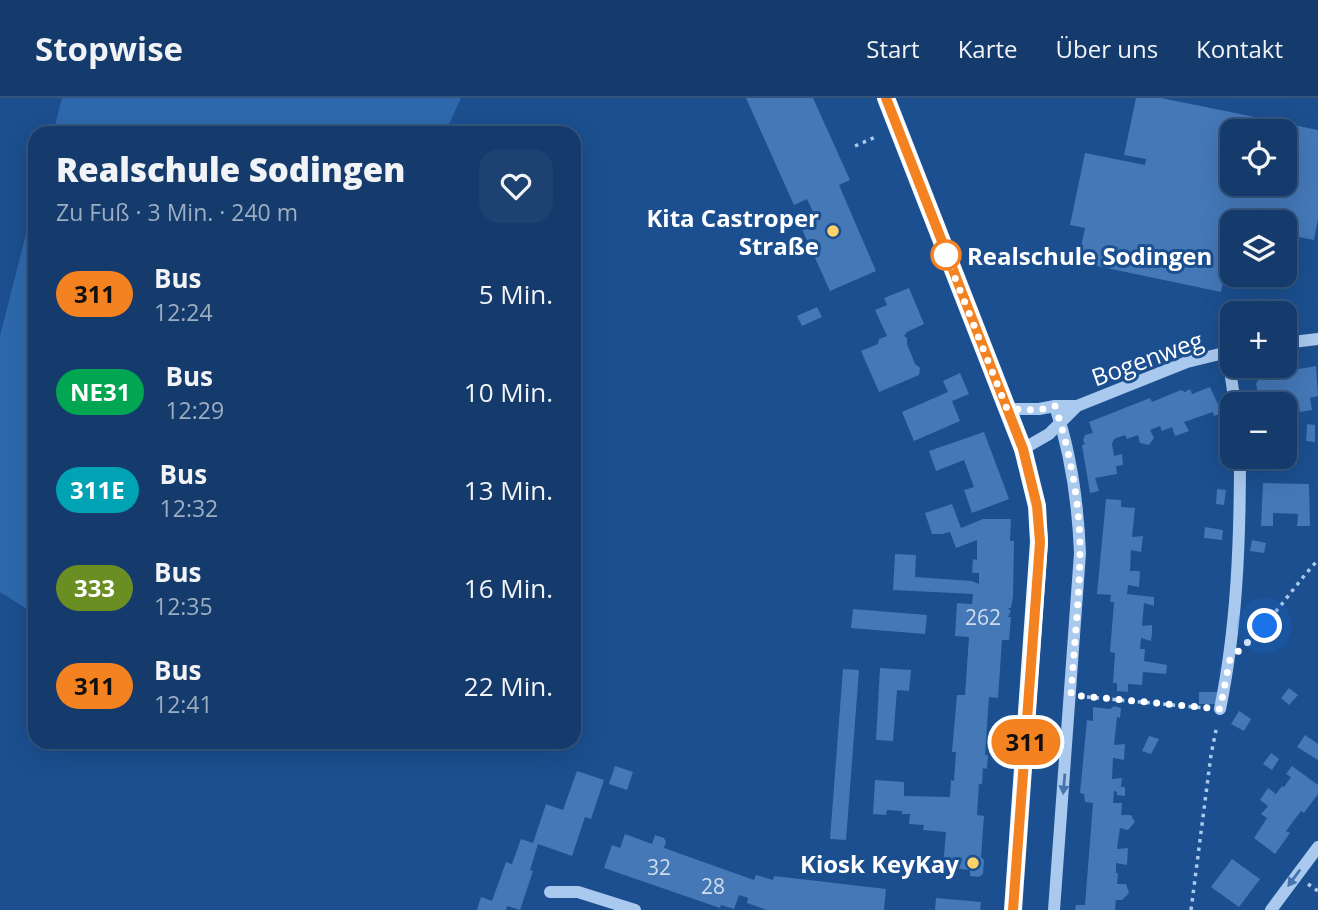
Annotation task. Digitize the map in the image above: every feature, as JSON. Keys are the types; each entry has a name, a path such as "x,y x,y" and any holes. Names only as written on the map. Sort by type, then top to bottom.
{"main road":[{"path":"886,98 1023,449 1037,506 1040,542 1013,910"}],"street":[{"path":"1297,341 1318,339"},
{"name":"Bogenweg","path":"1007,409 1039,410 1055,406 1077,406 1187,362 1220,354"},
{"path":"1054,910 1080,553 1077,508 1055,406"},
{"name":"Bogenweg","path":"1023,449 1061,424 1077,406"},
{"path":"1220,709 1230,659 1240,514 1240,469"},
{"path":"1271,910 1318,846"},
{"path":"550,892 578,891 635,910"}],"path":[{"path":"855,146 878,136"},
{"path":"1230,659 1265,626 1297,582 1318,560"},
{"path":"1071,695 1220,709 1211,755 1191,910"}],"shaded area":[{"path":"62,98 461,98 448,126 55,126"},
{"path":"28,226 28,610 0,592 0,336"}],"building":[{"path":"746,98 813,98 850,180 839,185 876,271 830,291 800,225 816,218 807,199 794,205"},
{"path":"1136,98 1161,98 1264,119 1220,119 1220,196 1297,196 1297,126 1318,130 1318,219 1314,240 1297,237 1297,210 1220,210 1221,292 1078,262 1085,228 1070,225 1085,153 1145,165 1146,159 1124,155"},
{"path":"909,288 924,324 904,336 915,364 920,368 919,375 879,392 861,351 878,344 879,339 887,336 875,310 887,305 884,298"},
{"path":"817,307 822,317 802,326 797,316"},
{"path":"1316,366 1318,396 1310,398 1312,410 1300,412 1297,392 1258,392 1258,380 1297,378 1297,369"},
{"path":"960,373 969,394 952,401 960,421 914,441 902,412 948,392 943,381"},
{"path":"1210,387 1220,414 1214,416 1213,412 1184,422 1189,431 1175,436 1172,427 1162,431 1160,426 1150,430 1154,438 1149,445 1140,443 1138,435 1127,439 1125,435 1114,439 1114,456 1122,454 1123,465 1116,466 1117,474 1095,478 1099,491 1090,493 1082,445 1085,444 1085,435 1093,433 1089,422 1150,398 1152,402 1190,389 1192,394"},
{"path":"1307,424 1315,425 1315,442 1306,441"},
{"path":"984,432 1009,499 972,513 964,490 974,487 964,460 936,471 929,451"},
{"path":"1263,483 1309,484 1310,526 1297,526 1298,514 1273,513 1273,526 1261,526"},
{"path":"1217,489 1226,490 1224,505 1216,504"},
{"path":"1106,499 1121,500 1121,507 1135,508 1132,537 1143,536 1141,552 1131,550 1130,571 1140,571 1139,587 1128,585 1127,594 1154,597 1154,606 1144,603 1142,626 1152,625 1151,641 1141,638 1140,649 1145,649 1144,661 1167,665 1166,674 1143,672 1142,685 1128,684 1128,692 1117,691 1117,683 1113,683 1115,653 1110,652 1114,602 1110,602 1111,595 1097,594"},
{"path":"952,504 961,528 983,519 1011,519 1010,541 1014,541 1013,596 1011,608 1008,608 1011,611 1008,617 1011,617 1009,640 1002,640 998,698 989,697 985,755 988,755 987,769 983,768 982,784 979,784 977,815 984,816 981,857 984,860 983,874 979,877 970,876 970,870 943,867 946,832 923,830 924,825 909,824 910,814 902,814 902,811 887,810 886,815 873,814 875,780 904,782 904,796 950,797 956,752 952,752 957,695 965,695 969,637 955,636 957,603 972,604 973,594 893,590 895,554 916,555 915,577 972,581 979,584 979,573 972,573 973,559 977,560 977,540 956,548 950,532 932,534 925,513"},
{"path":"1205,527 1223,530 1222,540 1204,538"},
{"path":"1252,540 1266,543 1264,553 1250,551"},
{"path":"853,609 927,615 925,634 851,628"},
{"path":"880,668 911,670 909,691 897,690 893,741 876,740"},
{"path":"843,669 859,670 846,840 830,839"},
{"path":"1289,688 1298,695 1289,705 1281,698"},
{"path":"1199,692 1218,692 1218,704 1199,704"},
{"path":"1114,706 1121,708 1120,718 1117,717 1114,745 1125,744 1124,760 1113,758 1112,779 1122,778 1121,787 1125,787 1125,796 1117,795 1114,791 1113,803 1122,803 1121,815 1131,815 1135,822 1128,830 1120,828 1117,849 1128,848 1127,865 1116,863 1116,873 1117,884 1126,884 1129,893 1122,900 1116,898 1115,910 1075,910 1076,905 1085,905 1093,803 1085,802 1084,794 1080,793 1087,720 1093,721 1093,707 1110,709"},
{"path":"1239,711 1251,719 1244,731 1231,724"},
{"path":"1305,735 1318,744 1318,760 1297,747"},
{"path":"1149,736 1159,739 1151,754 1142,751"},
{"path":"1271,753 1279,759 1272,770 1263,764"},
{"path":"615,766 633,772 627,790 609,784"},
{"path":"1292,766 1318,785 1318,794 1286,831 1290,833 1275,854 1254,838 1267,818 1261,814 1268,806 1260,800 1268,788 1276,794 1284,787 1291,777 1286,774"},
{"path":"577,771 604,780 591,819 585,817 572,856 538,844 530,870 533,871 520,910 507,906 506,910 477,910 481,897 492,901 506,862 512,864 521,839 533,843 546,804 563,810"},
{"path":"625,834 652,844 655,835 664,838 664,848 754,880 756,875 773,880 774,876 886,889 884,910 767,910 747,903 748,898 739,895 734,909 721,905 720,908 604,868 612,845 620,848"},
{"path":"1232,859 1260,879 1239,907 1211,887"},
{"path":"936,898 981,902 980,910 935,910"}],"bus line":[{"name":"311","path":"886,98 1023,449 1037,506 1040,542 1037,604 1013,910"}],"place":[{"name":"Kita Castroper Straße","path":"833,231"},
{"name":"Realschule Sodingen","path":"946,255"},
{"name":"Kiosk KeyKay","path":"973,863"}],"route":[{"path":"946,255 1007,409 1039,410 1055,406 1061,424 1077,508 1080,553 1071,695 1220,709 1230,659 1265,626"}]}
